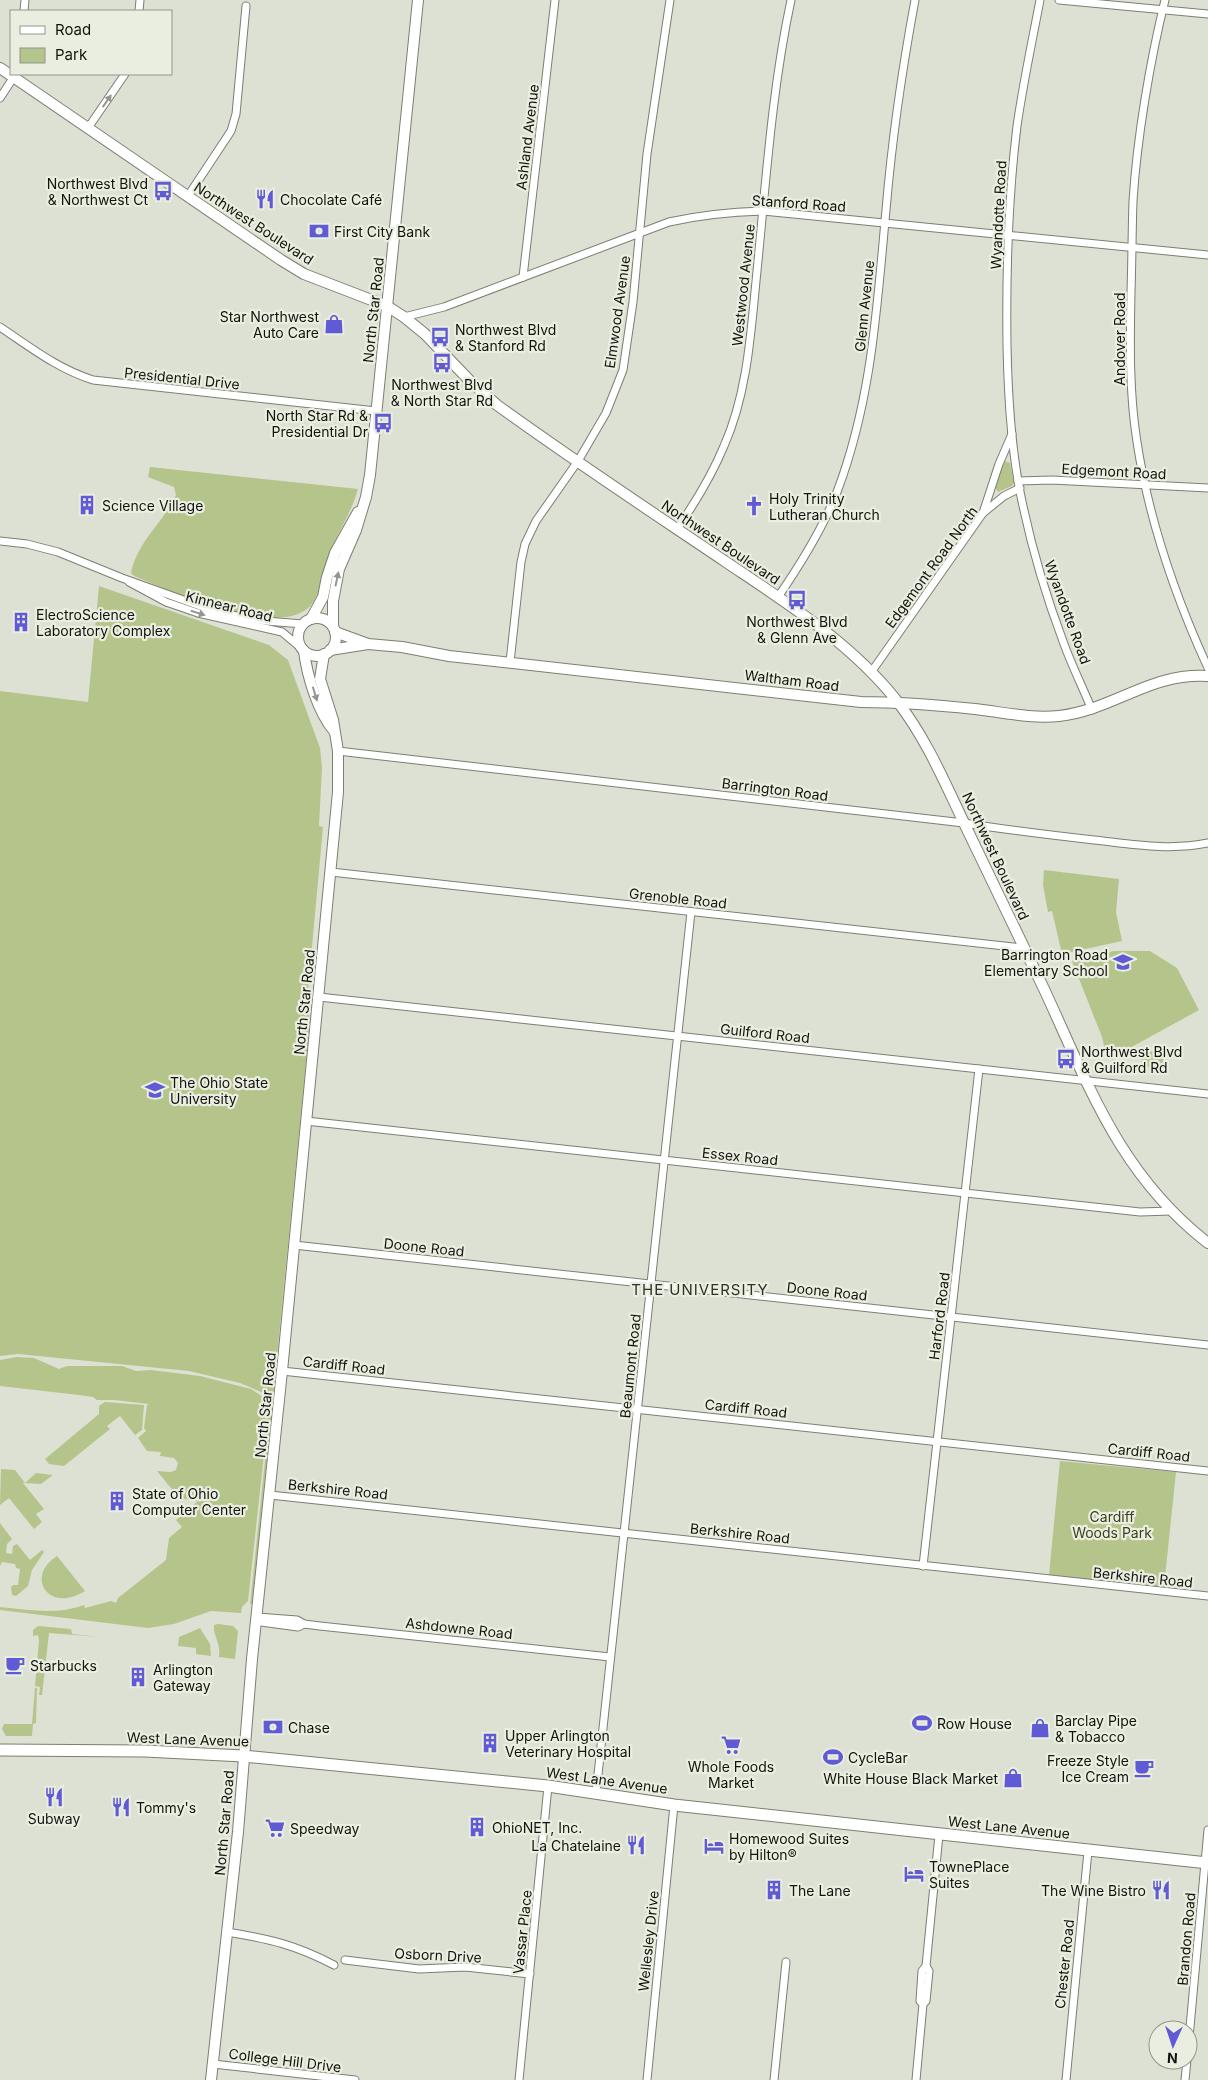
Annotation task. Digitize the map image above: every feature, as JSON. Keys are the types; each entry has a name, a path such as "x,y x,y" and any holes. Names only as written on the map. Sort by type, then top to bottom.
{"main road":[{"name":"West Lane Avenue","path":"0,1750 145,1751 243,1756 548,1786 674,1806 1088,1851 1121,1852 1206,1863"}],"street":[{"name":"North Star Road","path":"334,629 333,601 339,569 356,530 370,475 418,0"},
{"name":"Ashland Avenue","path":"523,277 555,0"},
{"name":"Elmwood Avenue","path":"510,662 521,562 525,544 536,521 578,461 606,413 623,370 633,302 650,135 670,0"},
{"name":"Westwood Avenue","path":"677,529 710,476 725,446 737,409 745,375 751,338 779,69 791,0"},
{"name":"Glenn Avenue","path":"778,597 799,565 836,493 858,424 868,384 901,75 915,0"},
{"name":"Wyandotte Road","path":"1040,0 1017,126 1008,236 1008,382 1012,433 1022,505 1048,600 1064,645 1092,710"},
{"path":"1059,0 1208,14"},
{"name":"Andover Road","path":"1165,0 1148,87 1133,200 1130,332 1132,389 1137,443 1158,537 1172,582 1208,668"},
{"path":"188,196 231,131 236,114 246,6"},
{"path":"88,128 125,75"},
{"name":"Northwest Boulevard","path":"15,76 88,128 304,274 387,306 404,317 425,334 471,382 497,405 778,597 843,645 872,671 898,702 931,754 1086,1081 1105,1120 1126,1156 1172,1211 1208,1243"},
{"path":"0,98 15,76"},
{"name":"Stanford Road","path":"404,317 444,307 668,222 703,215 763,211 1208,255"},
{"name":"Presidential Drive","path":"0,327 57,365 93,380 376,412"},
{"name":"Wyandotte Road","path":"983,513 999,464 1012,433"},
{"name":"Edgemont Road","path":"1019,484 1052,480 1208,488"},
{"name":"Edgemont Road North","path":"872,671 983,513 1019,484"},
{"name":"North Star Road","path":"307,621 323,597 335,554 348,526 364,503"},
{"name":"Kinnear Road","path":"0,540 27,544 58,552 122,578 231,615 266,621 307,621"},
{"name":"Kinnear Road","path":"122,578 166,602 198,613 282,632 302,649"},
{"path":"324,619 334,629 335,642 327,652 314,656 302,649 298,635 307,621 324,619"},
{"name":"Waltham Road","path":"334,629 368,644"},
{"name":"Waltham Road","path":"327,652 368,644 402,647 449,656 861,702 898,702 1039,716 1074,714 1092,710 1149,684 1180,677 1208,676"},
{"name":"North Star Road","path":"302,649 321,713 334,732"},
{"name":"North Star Road","path":"211,2080 338,792 338,751 333,720 320,680 327,652"},
{"name":"Barrington Road","path":"338,751 964,823 1145,846 1181,847 1208,842"},
{"name":"Grenoble Road","path":"331,872 1023,948"},
{"name":"Beaumont Road","path":"596,1793 692,912"},
{"name":"Guilford Road","path":"318,996 1208,1094"},
{"name":"Harford Road","path":"923,1566 979,1069"},
{"name":"Essex Road","path":"306,1121 1140,1212 1172,1211"},
{"name":"Doone Road","path":"294,1245 1208,1345"},
{"name":"Cardiff Road","path":"282,1371 1208,1471"},
{"name":"Berkshire Road","path":"270,1495 1208,1596"},
{"name":"Ashdowne Road","path":"256,1619 298,1627 304,1624 610,1657"},
{"name":"Vassar Place","path":"519,2080 548,1786"},
{"name":"Wellesley Drive","path":"646,2080 674,1806"},
{"name":"Brandon Road","path":"1191,2020 1208,1830"},
{"path":"916,2080 923,2004 926,2001 929,1971 926,1966 939,1835"},
{"name":"Chester Road","path":"1066,2080 1088,1851"},
{"path":"227,1932 270,1939 307,1951 334,1965"},
{"name":"Osborn Drive","path":"345,1960 419,1969 465,1967 530,1974"},
{"path":"774,2080 786,1962"},
{"name":"College Hill Drive","path":"213,2064 355,2080"}],"green space":[{"path":"1005,461 1010,463 1014,483 1012,486 998,492 995,487"},
{"path":"150,467 358,489 349,513 330,551 318,593 311,605 296,615 276,618 251,616 198,601 134,576 131,573 134,562 144,542 176,495 174,487 148,477"},
{"name":"The Ohio State University","path":"99,586 269,645 288,660 320,748 322,768 319,826 323,827 307,1001 310,1021 273,1397 240,1383 189,1371 18,1354 0,1356 0,691 88,702"},
{"path":"1044,870 1119,879 1116,912 1122,941 1062,954 1052,911 1048,912 1043,885"},
{"path":"1114,951 1150,951 1177,968 1199,1010 1128,1049 1113,1060 1107,1058 1102,1037 1072,961"},
{"path":"1143,1050 1164,1053 1163,1069 1141,1066"},
{"path":"17,1357 34,1358 59,1369 67,1366 122,1366 136,1371 151,1370 200,1376 251,1389 263,1397 273,1400 252,1603 250,1605 267,1441 265,1445 248,1601 242,1607 241,1613 211,1611 174,1624 148,1628 0,1610 0,1607 53,1611 84,1605 85,1608 111,1601 116,1603 118,1598 166,1560 169,1538 182,1527 176,1520 198,1501 179,1498 157,1471 171,1472 176,1470 178,1463 174,1458 160,1456 161,1452 147,1451 138,1438 146,1431 144,1428 147,1405 149,1404 97,1400 93,1397 0,1386 0,1360"},
{"path":"105,1402 144,1405 142,1430 135,1435 120,1416 107,1426 110,1429 64,1466 49,1464 45,1459 99,1414 99,1406"},
{"name":"Cardiff Woods Park","path":"1060,1461 1176,1472 1164,1587 1049,1575"},
{"path":"1,1469 15,1470 25,1483 36,1473 53,1475 41,1484 23,1483 44,1509 36,1514 42,1522 34,1529 9,1498 0,1505"},
{"path":"0,1523 12,1539 7,1544 6,1553 12,1554 13,1546 17,1544 30,1560 42,1550 44,1552 32,1570 28,1586 16,1596 12,1595 11,1587 18,1585 20,1569 16,1568 15,1564 2,1562 0,1566"},
{"path":"57,1556 85,1591 72,1597 61,1598 52,1596 45,1590 42,1574 47,1564"},
{"path":"214,1625 233,1626 238,1631 235,1659 219,1657 219,1648 214,1629"},
{"path":"38,1626 71,1629 72,1634 100,1637 49,1633 42,1695 39,1695 40,1687 35,1686 39,1640 38,1635 33,1636 33,1630"},
{"path":"200,1628 210,1644 211,1656 196,1654 196,1648 178,1646 179,1637"},
{"path":"35,1688 37,1688 36,1723 33,1724 32,1736 6,1736 2,1729 4,1724 32,1724"}],"place":[{"name":"Northwest Blvd & Northwest Ct","path":"163,191"},
{"name":"Chocolate Café","path":"265,199"},
{"name":"First City Bank","path":"319,231"},
{"name":"Star Northwest Auto Care","path":"334,324"},
{"name":"Northwest Blvd & Stanford Rd","path":"440,337"},
{"name":"Northwest Blvd & North Star Rd","path":"442,363"},
{"name":"North Star Rd & Presidential Dr","path":"383,423"},
{"name":"Science Village","path":"87,505"},
{"name":"Holy Trinity Lutheran Church","path":"754,506"},
{"name":"Northwest Blvd & Glenn Ave","path":"797,600"},
{"name":"ElectroScience Laboratory Complex","path":"21,622"},
{"name":"Barrington Road Elementary School","path":"1123,962"},
{"name":"Northwest Blvd & Guilford Rd","path":"1066,1059"},
{"name":"The Ohio State University","path":"155,1090"},
{"name":"State of Ohio Computer Center","path":"117,1501"},
{"name":"Starbucks","path":"15,1665"},
{"name":"Arlington Gateway","path":"138,1677"},
{"name":"Row House","path":"922,1723"},
{"name":"Chase","path":"273,1727"},
{"name":"Barclay Pipe & Tobacco","path":"1040,1728"},
{"name":"Upper Arlington Veterinary Hospital","path":"490,1743"},
{"name":"Whole Foods Market","path":"731,1745"},
{"name":"CycleBar","path":"833,1757"},
{"name":"Freeze Style Ice Cream","path":"1144,1768"},
{"name":"White House Black Market","path":"1013,1778"},
{"name":"Subway","path":"54,1797"},
{"name":"Tommy's","path":"121,1807"},
{"name":"OhioNET, Inc.","path":"477,1827"},
{"name":"Speedway","path":"275,1828"},
{"name":"La Chatelaine","path":"636,1845"},
{"name":"Homewood Suites by Hilton®","path":"714,1846"},
{"name":"TownePlace Suites","path":"914,1874"},
{"name":"The Lane","path":"774,1890"},
{"name":"The Wine Bistro","path":"1161,1890"}],"district":[{"name":"THE UNIVERSITY","path":"700,1289"}]}
